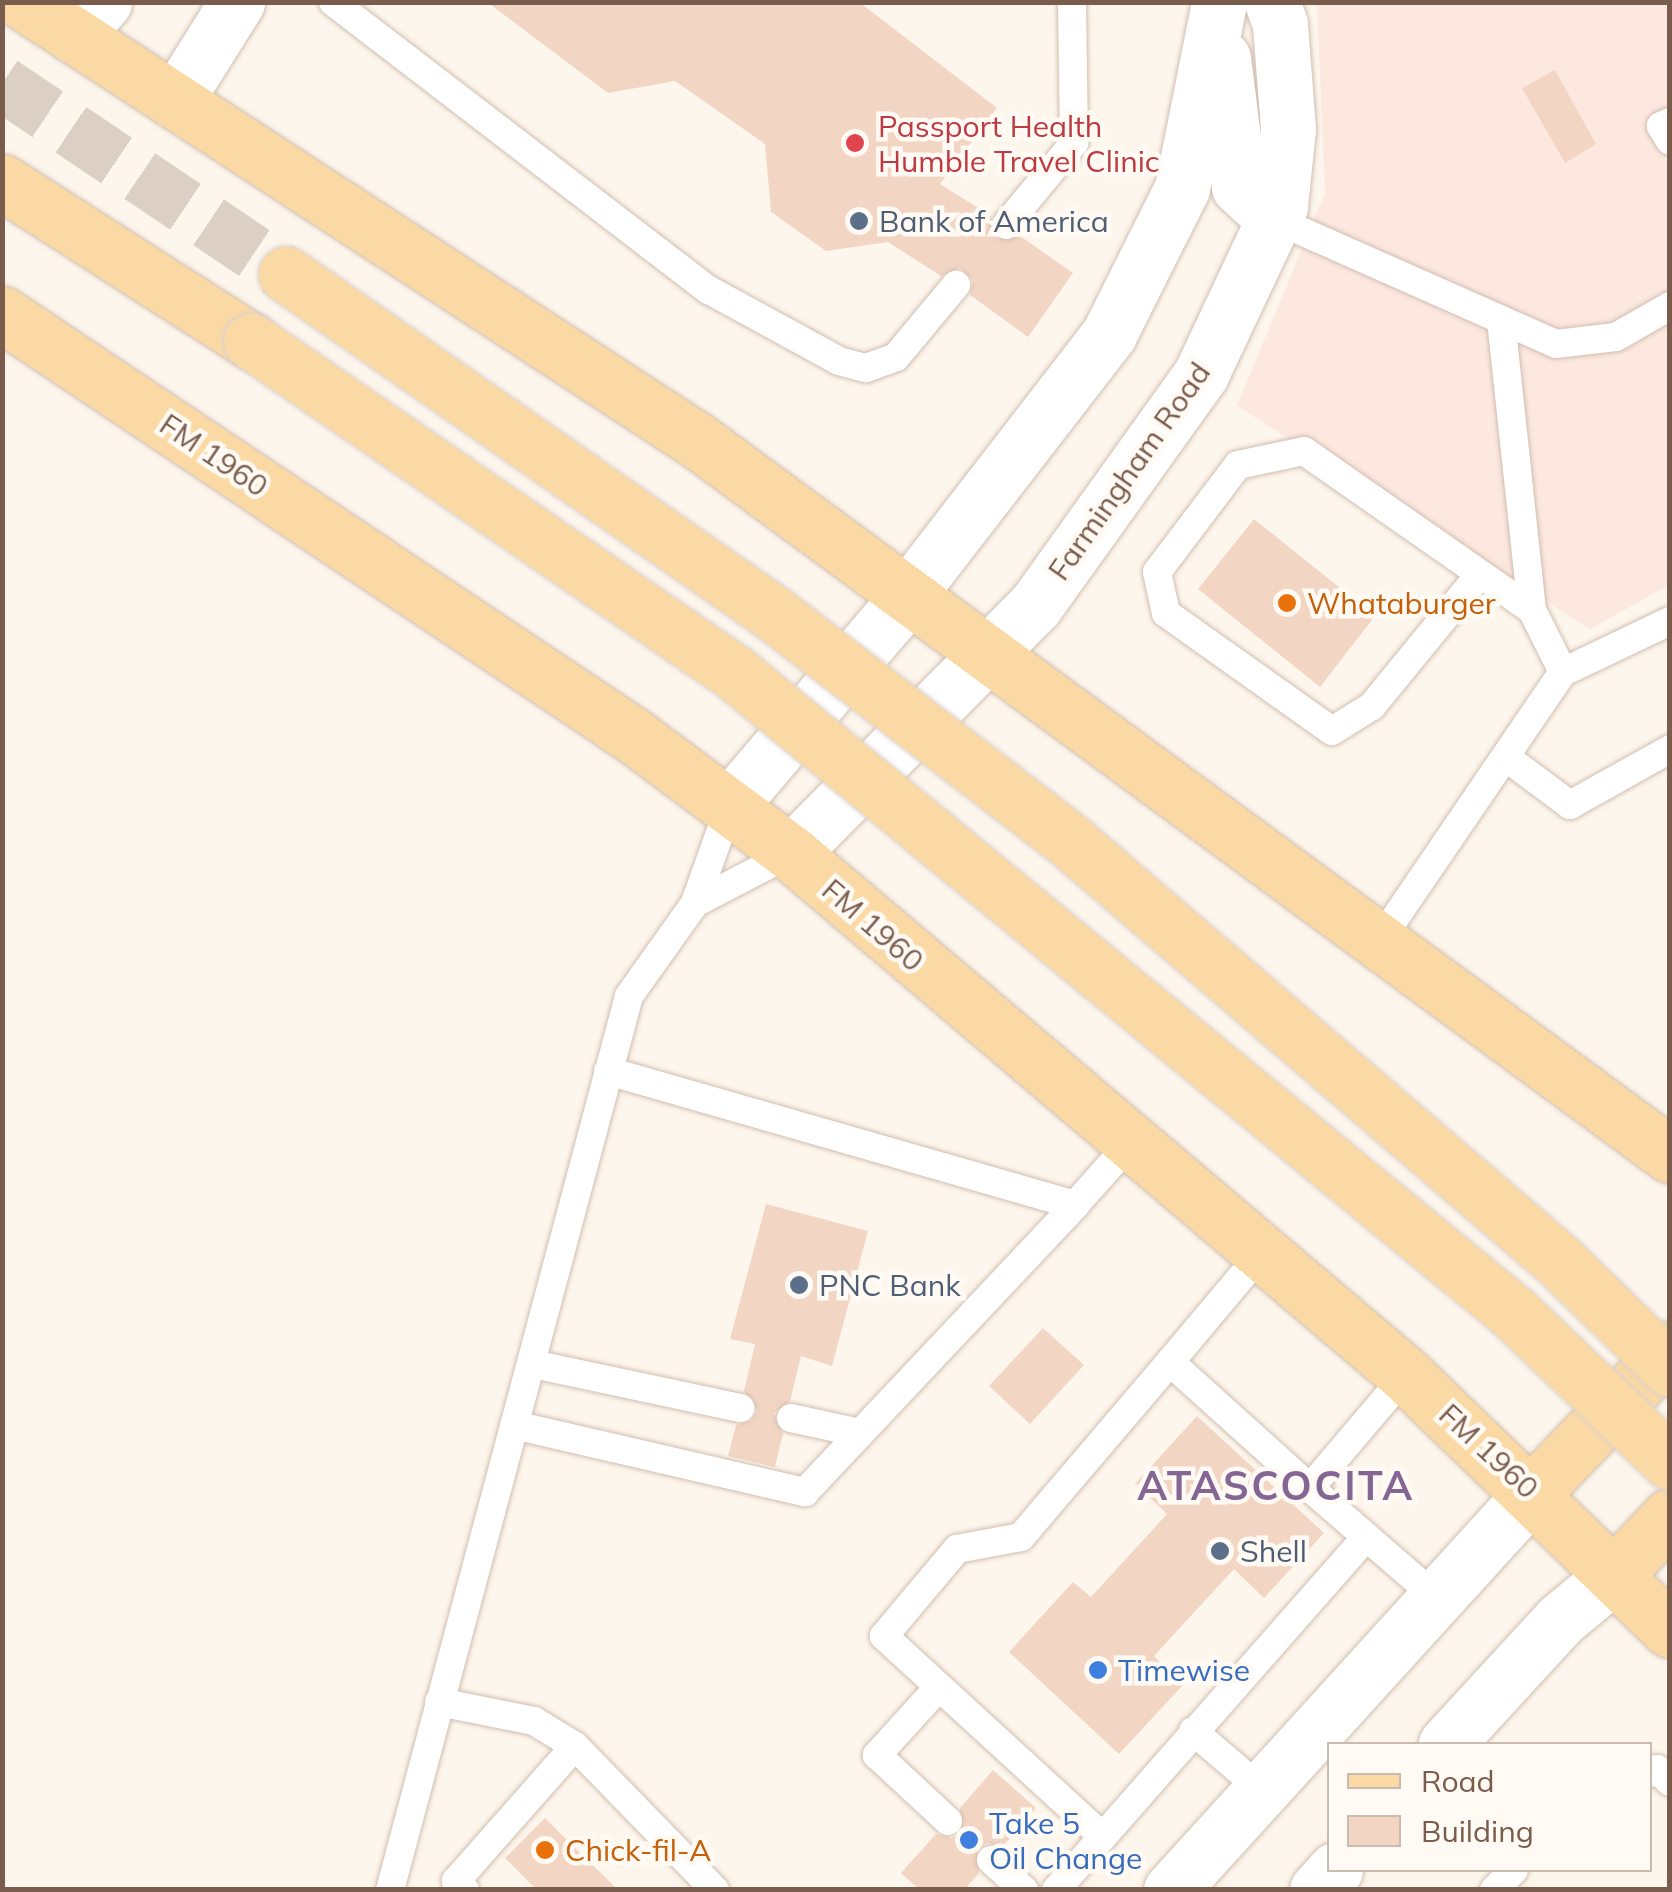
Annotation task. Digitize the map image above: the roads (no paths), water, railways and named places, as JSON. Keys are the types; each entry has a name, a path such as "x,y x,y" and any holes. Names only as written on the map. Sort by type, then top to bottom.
{"main road":[{"path":"23,2 90,19 175,101 698,441 1670,1155"},
{"path":"2,182 251,341 735,673 1514,1314 1670,1462"},
{"path":"286,274 774,613 1071,842 1558,1260 1670,1370"},
{"name":"FM 1960","path":"2,314 730,805 791,853 909,958 997,1022 1406,1375 1533,1492 1670,1630"},
{"path":"1533,1492 1670,1349"},
{"path":"1616,1574 1670,1516"}],"street":[{"path":"175,101 237,2"},
{"name":"Farmingham Road","path":"791,853 990,656 1035,606 1201,374 1274,219 1288,129 1280,24 1272,2"},
{"path":"1218,11 1239,187 1274,219"},
{"path":"730,805 907,595 1109,334 1182,188 1218,11"},
{"path":"1171,1890 1533,1492"},
{"path":"1448,1742 1560,1620 1616,1574"}],"lane":[{"path":"1006,225 1074,143 1072,2"},
{"path":"350,7 709,290 839,361 866,368 896,356 956,285"},
{"path":"1670,122 1662,126 1670,141"},
{"path":"1274,219 1556,344 1616,336 1670,306"},
{"path":"1500,320 1532,610 1562,672"},
{"path":"1480,574 1372,706 1332,732 1166,613 1156,572 1238,466 1304,450 1532,610"},
{"path":"1378,943 1562,672 1670,621"},
{"path":"1507,758 1570,805 1670,749"},
{"path":"390,1890 629,996 695,903 730,805"},
{"path":"695,903 791,853"},
{"path":"608,1071 1075,1205"},
{"path":"514,1424 805,1492 1134,1139"},
{"path":"1102,1836 884,1636 957,1549 1021,1536 1264,1250"},
{"path":"1170,1362 1436,1597"},
{"path":"533,1364 740,1408"},
{"path":"1310,1488 1406,1375"},
{"path":"791,1418 860,1433"},
{"path":"1056,1890 1366,1536"},
{"path":"938,1688 877,1755 948,1821"},
{"path":"438,1702 534,1720 575,1746 715,1890"},
{"path":"1193,1731 1262,1790"},
{"path":"465,1890 456,1880 575,1746"},
{"path":"991,1860 1024,1890"},
{"path":"1494,1890 1512,1872"}],"tunnel":[{"path":"2,83 286,274"}],"place":[{"name":"Passport Health Humble Travel Clinic","path":"855,143"},
{"name":"Bank of America","path":"859,221"},
{"name":"Whataburger","path":"1287,603"},
{"name":"PNC Bank","path":"799,1285"},
{"name":"Shell","path":"1220,1551"},
{"name":"Timewise","path":"1098,1670"},
{"name":"Take 5 Oil Change","path":"969,1840"},
{"name":"Chick-fil-A","path":"545,1850"}],"district":[{"name":"ATASCOCITA","path":"1276,1485"}]}
